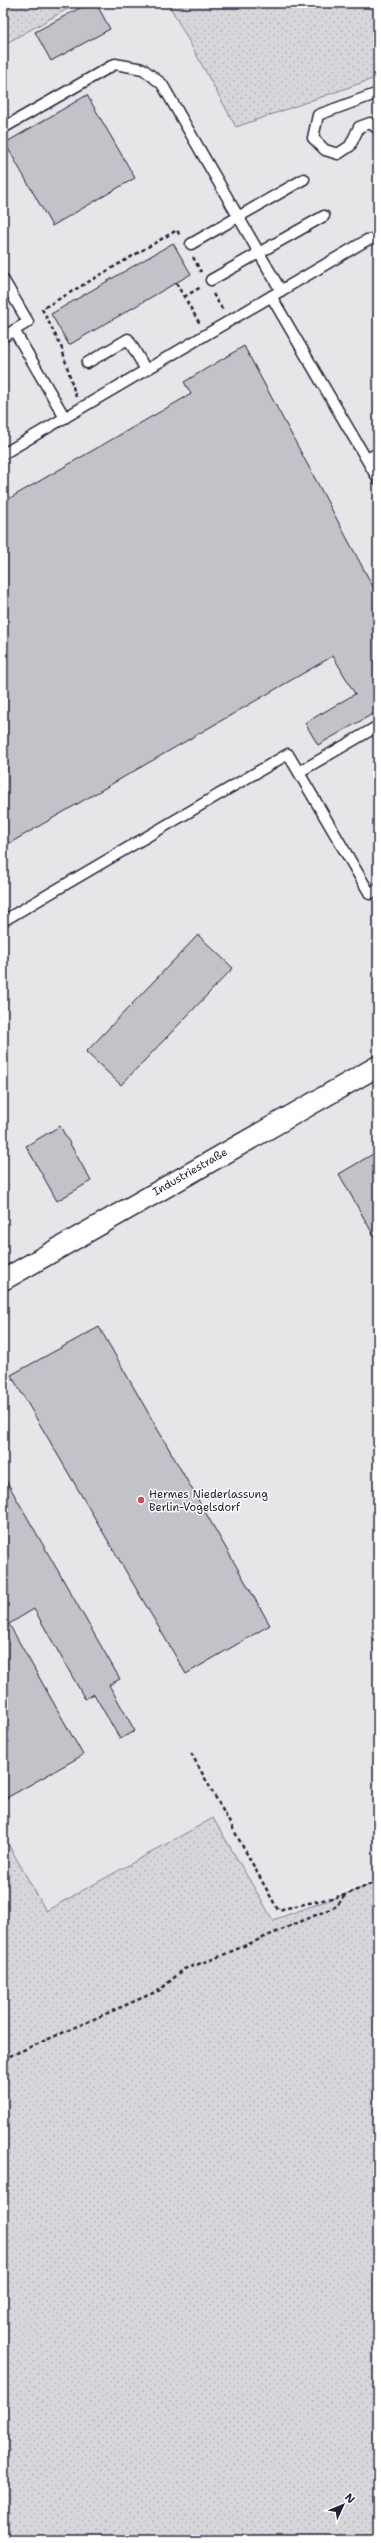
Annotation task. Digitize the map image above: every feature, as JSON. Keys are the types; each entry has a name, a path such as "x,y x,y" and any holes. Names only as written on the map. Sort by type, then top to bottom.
{"street":[{"name":"Industriestraße","path":"3,1280 378,1066"}],"lane":[{"path":"3,128 115,64 143,69 162,84 281,291"},
{"path":"378,93 318,115 313,138 325,150 338,154 350,146 359,127 370,123 378,129"},
{"path":"191,244 304,179"},
{"path":"209,281 324,216"},
{"path":"3,454 367,240 378,238"},
{"path":"3,279 28,322 3,337"},
{"path":"271,296 378,478"},
{"path":"14,330 64,418"},
{"path":"87,363 128,339 146,370"},
{"path":"367,459 378,453"},
{"path":"299,772 378,726"},
{"path":"3,922 288,754 370,894 378,889"}],"path":[{"path":"78,409 61,346 42,309 177,230 181,237"},
{"path":"192,256 209,281 229,321"},
{"path":"184,296 209,281"},
{"path":"176,283 206,335"},
{"path":"191,1753 278,1910 345,1895 378,1881"},
{"path":"3,2059 160,1990 184,1969 216,1958 337,1906 345,1895"}],"shaded area":[{"path":"3,3 78,3 3,45"},
{"path":"78,3 168,3 236,127 378,77 378,1878 273,1920 213,1818 46,1911 3,1835 3,45"},
{"path":"168,3 378,3 378,77 236,127"},
{"path":"213,1818 273,1920 378,1882 378,2540 3,2540 3,1835 46,1911"}],"building":[{"path":"89,3 96,3 110,29 51,61 35,32"},
{"path":"87,95 135,178 52,226 5,143"},
{"path":"173,243 191,274 69,345 51,314"},
{"path":"244,346 378,596 378,711 318,745 305,723 355,694 333,656 3,847 3,502 191,394 184,382"},
{"path":"198,935 233,968 121,1085 86,1052"},
{"path":"60,1126 91,1181 57,1201 26,1146"},
{"path":"378,1151 378,1243 339,1174"},
{"name":"Hermes Niederlassung Berlin-Vogelsdorf","path":"99,1327 270,1625 186,1674 11,1375"},
{"path":"3,1475 120,1679 109,1685 135,1731 120,1739 94,1694 85,1699 34,1609 9,1624 83,1755 3,1800"}],"place":[{"name":"Hermes Niederlassung Berlin-Vogelsdorf","path":"141,1500"}]}
